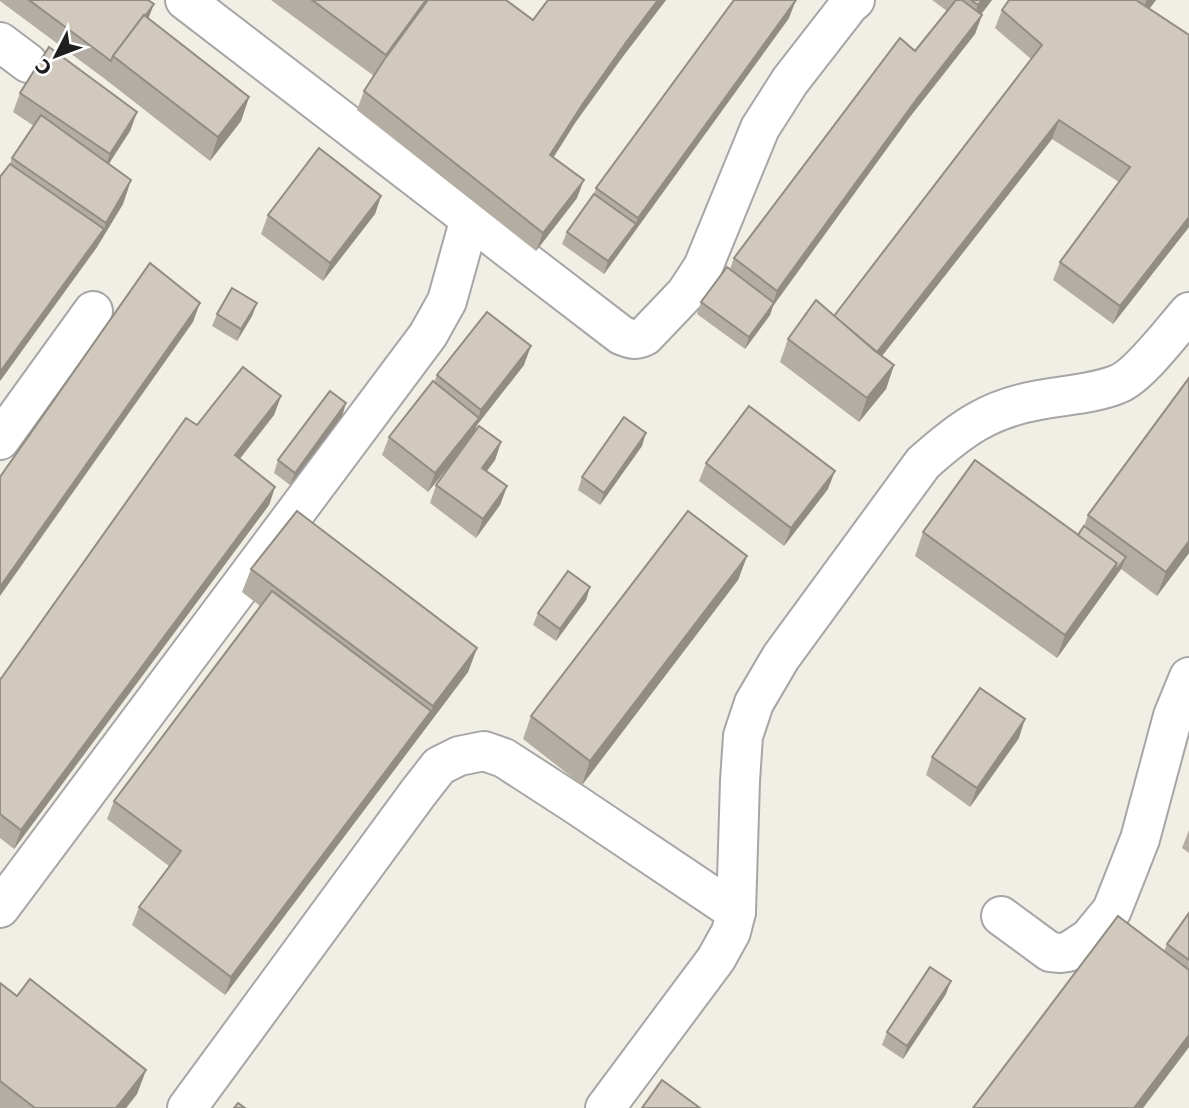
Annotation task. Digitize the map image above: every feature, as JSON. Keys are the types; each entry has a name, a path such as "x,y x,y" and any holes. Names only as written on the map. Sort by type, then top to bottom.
{"lane":[{"path":"185,0 631,340 645,336 686,293 703,267 761,128 790,81 855,0"},
{"path":"0,908 428,335 447,301 470,218"},
{"path":"0,440 93,311"},
{"path":"605,1108 716,959 732,932 737,912 743,736 754,703 781,657 923,463 953,436 979,419 1036,400 1119,384 1134,374 1189,312"},
{"path":"1001,916 1050,952 1061,953 1068,952 1089,937 1112,910 1140,839 1173,716 1189,677"},
{"path":"187,1108 418,793 439,766 459,756 484,751 504,758 737,912"}],"building":[{"path":"29,0 148,0 154,4 111,61"},
{"path":"312,0 426,0 386,55"},
{"path":"428,0 506,0 533,20 548,0 658,0 582,105 550,155 584,180 543,233 364,91"},
{"path":"734,0 796,0 638,218 596,188"},
{"path":"956,0 962,0 982,15 916,100 777,291 734,258 900,38 915,51"},
{"path":"1009,0 1136,0 1189,35 1189,217 1120,306 1060,262 1130,167 1059,120 877,352 834,316 1042,45 1002,10"},
{"path":"144,15 249,97 218,137 113,56"},
{"path":"49,47 137,112 110,154 20,93"},
{"path":"41,115 131,180 106,223 12,158"},
{"path":"319,148 381,196 330,263 268,215"},
{"path":"10,164 104,229 0,372 0,177"},
{"path":"594,194 636,224 608,261 567,232"},
{"path":"150,263 200,303 0,587 0,477"},
{"path":"727,267 774,303 749,337 701,302"},
{"path":"232,288 257,303 241,329 217,314"},
{"path":"816,300 894,365 867,398 788,339"},
{"path":"487,312 531,346 481,410 437,375"},
{"path":"243,367 281,396 235,455 275,487 21,830 0,814 0,680 186,418 197,425"},
{"path":"1189,378 1189,541 1166,572 1088,515"},
{"path":"433,381 479,418 435,473 389,437"},
{"path":"330,391 346,403 295,473 278,460"},
{"path":"749,406 835,471 791,528 706,463"},
{"path":"624,417 646,433 604,493 582,477"},
{"path":"479,426 501,442 482,468 507,486 483,519 436,485"},
{"path":"975,460 1117,563 1065,635 923,532"},
{"path":"297,511 477,648 433,706 251,569"},
{"path":"688,511 747,556 590,761 531,716"},
{"path":"1084,526 1126,557 1113,574 1117,563 1078,535"},
{"path":"568,571 590,587 560,629 538,613"},
{"path":"272,591 431,711 231,977 139,907 181,851 114,801"},
{"path":"980,688 1025,719 977,788 932,757"},
{"path":"1189,913 1189,960 1167,944"},
{"path":"1118,916 1189,970 1189,1035 1134,1108 973,1108"},
{"path":"930,967 951,981 907,1046 887,1032"},
{"path":"30,979 146,1070 116,1108 35,1108 0,1081 0,983 17,996"},
{"path":"662,1080 700,1108 642,1108"}]}
